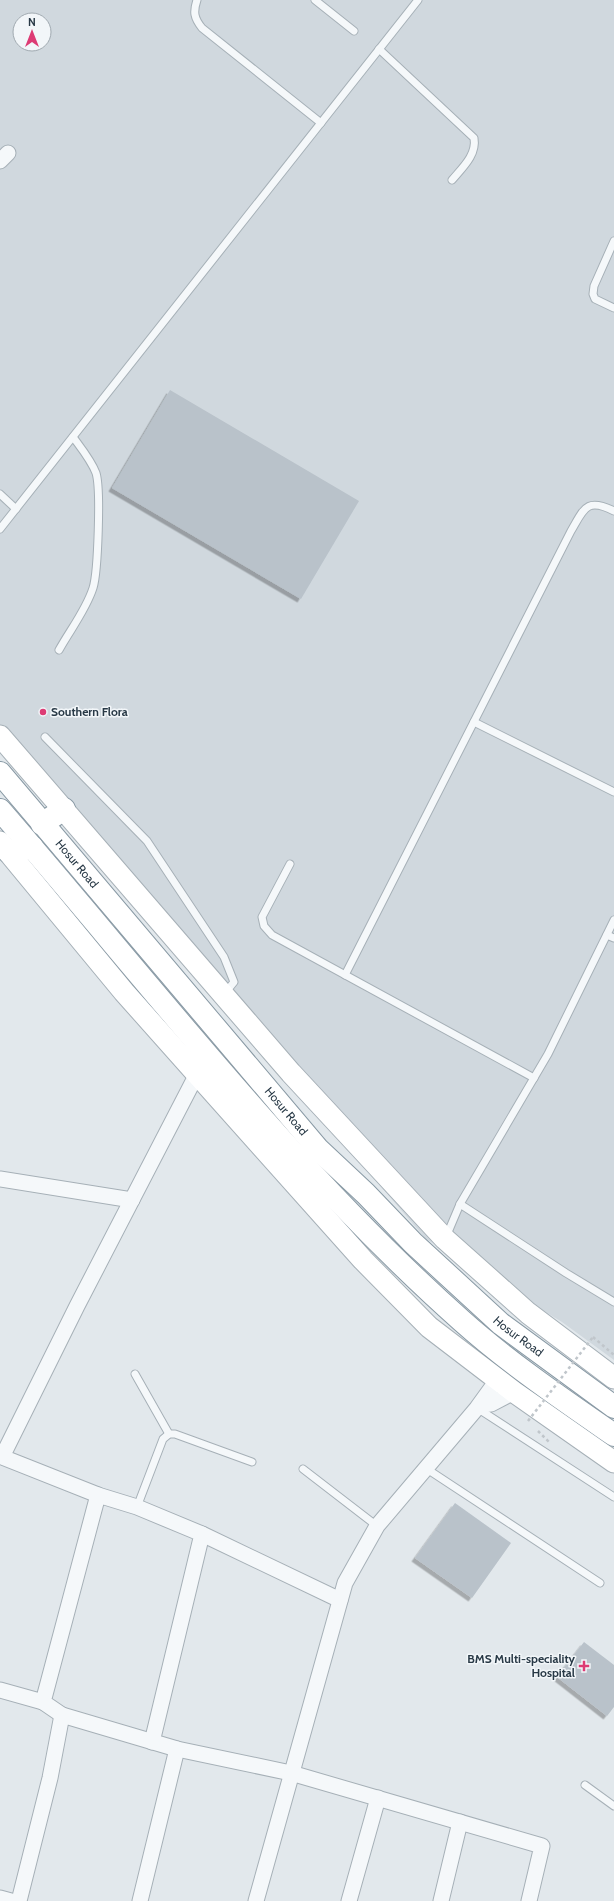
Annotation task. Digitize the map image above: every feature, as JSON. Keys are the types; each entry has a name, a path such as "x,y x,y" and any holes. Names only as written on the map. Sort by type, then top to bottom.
{"highway":[{"name":"Hosur Road","path":"0,773 318,1149 366,1194 413,1243 501,1324 614,1407"},
{"path":"42,824 64,809"},
{"name":"Hosur Road","path":"0,810 307,1168 379,1242 463,1322 530,1376 614,1435"},
{"path":"5,847 32,847"}],"street":[{"path":"0,736 291,1073 445,1239 528,1313 614,1378"},
{"path":"5,847 124,992 363,1260 429,1327 514,1392 614,1462"},
{"path":"197,1074 1,1457 98,1495 137,1507 202,1534 340,1600"},
{"path":"0,1179 132,1200"},
{"path":"256,1901 345,1583 377,1526 479,1406 498,1379"},
{"path":"479,1406 491,1404 514,1392"},
{"path":"43,1702 98,1495"},
{"path":"152,1742 202,1534"},
{"path":"0,1690 43,1702 62,1715 152,1742 177,1749 291,1773 542,1846 529,1901"},
{"path":"18,1901 50,1778 62,1715"},
{"path":"140,1901 177,1749"},
{"path":"349,1901 378,1798"},
{"path":"441,1901 460,1822"},
{"path":"0,1898 10,1901"}],"lane":[{"path":"198,0 194,12 195,20 202,28 321,123"},
{"path":"315,0 354,31"},
{"path":"0,529 418,0"},
{"path":"379,49 474,138 476,146 473,154 452,180"},
{"path":"614,241 594,286 593,294 595,299 614,308"},
{"path":"59,650 93,588 95,570 98,498 96,474 91,463 73,437"},
{"path":"0,494 16,508"},
{"path":"345,975 571,531 586,507 592,504 602,504 614,511"},
{"path":"474,722 614,792"},
{"path":"45,737 147,841 224,956 234,982 224,996"},
{"path":"290,864 262,917 264,926 272,935 534,1078"},
{"path":"445,1239 460,1204 548,1054 614,920"},
{"path":"607,935 614,938"},
{"path":"460,1204 566,1273 614,1302"},
{"path":"135,1374 169,1434"},
{"path":"479,1406 614,1496"},
{"path":"137,1507 163,1439 169,1434 176,1434 252,1462"},
{"path":"303,1469 377,1526"},
{"path":"427,1469 600,1583"},
{"path":"585,1785 614,1806"}],"path":[{"path":"528,1421 594,1337 614,1355"}],"shaded area":[{"path":"0,0 614,0 614,1360 562,1322 426,1239 0,744"}],"building":[{"path":"170,390 359,501 301,599 112,488"},
{"path":"455,1503 511,1543 472,1598 415,1558"},
{"path":"584,1642 614,1665 614,1707 607,1716 557,1677"}],"place":[{"name":"Southern Flora","path":"43,712"},
{"name":"BMS Multi-speciality Hospital","path":"584,1666"}]}
